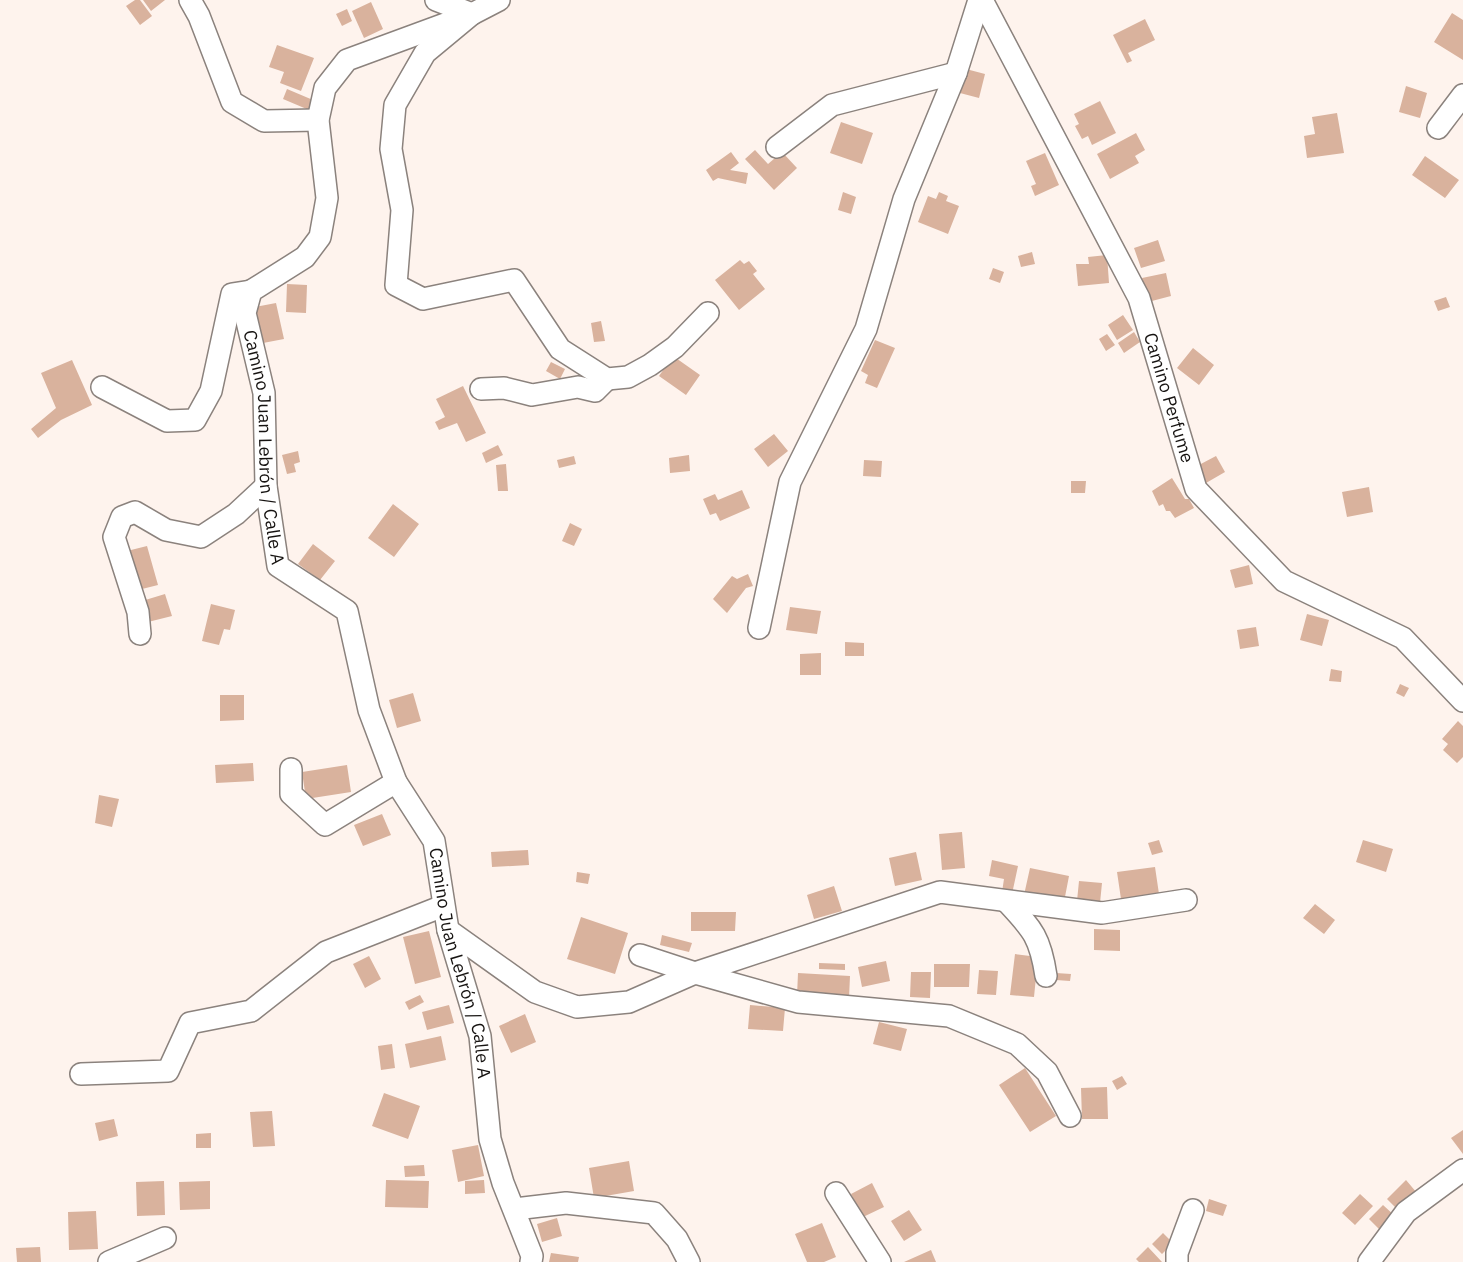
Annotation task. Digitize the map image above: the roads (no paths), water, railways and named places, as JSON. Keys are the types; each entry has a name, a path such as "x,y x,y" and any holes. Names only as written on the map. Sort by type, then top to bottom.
{"street":[{"path":"190,0 199,16 232,102 264,121 318,120"},
{"path":"436,0 472,14"},
{"path":"102,387 167,421 195,420 211,390 232,294 251,291 305,257 320,237 327,198 318,120 325,88 347,60 472,14 499,0"},
{"path":"759,628 790,482 866,328 904,199 956,73 980,0"},
{"name":"Camino Perfume","path":"980,0 1139,298 1196,489 1284,581 1403,638 1463,701"},
{"path":"472,14 425,53 395,105 391,149 402,210 396,285 423,299 514,280 560,349 607,379 628,377 650,365 675,347 708,313"},
{"path":"787,144 832,105 956,73"},
{"path":"1438,128 1463,95"},
{"name":"Camino Juan Lebrón / Calle A","path":"251,291 245,313 264,393 266,486 278,566 347,611 369,710 396,782 434,841 442,906 480,1036 490,1139 503,1183 516,1209 532,1256 531,1262"},
{"path":"481,389 504,388 532,395 578,387 595,391 607,379"},
{"path":"140,634 138,612 114,537 122,517 135,512 166,530 201,537 236,514 266,486"},
{"path":"291,769 291,795 325,825 396,782"},
{"path":"448,930 535,992 576,1007 629,1002 695,973 940,892 1102,913 1186,900"},
{"path":"1006,901 1035,932 1042,952 1046,976"},
{"path":"81,1074 168,1071 190,1023 251,1011 326,952 442,906"},
{"path":"640,955 798,1002 949,1016 1017,1044 1047,1072 1070,1116"},
{"path":"1369,1262 1406,1212 1463,1170"},
{"path":"836,1193 880,1262"},
{"path":"516,1209 566,1203 654,1213 677,1239 689,1262"},
{"path":"1177,1262 1177,1253 1193,1210"},
{"path":"109,1262 165,1238"}]}
